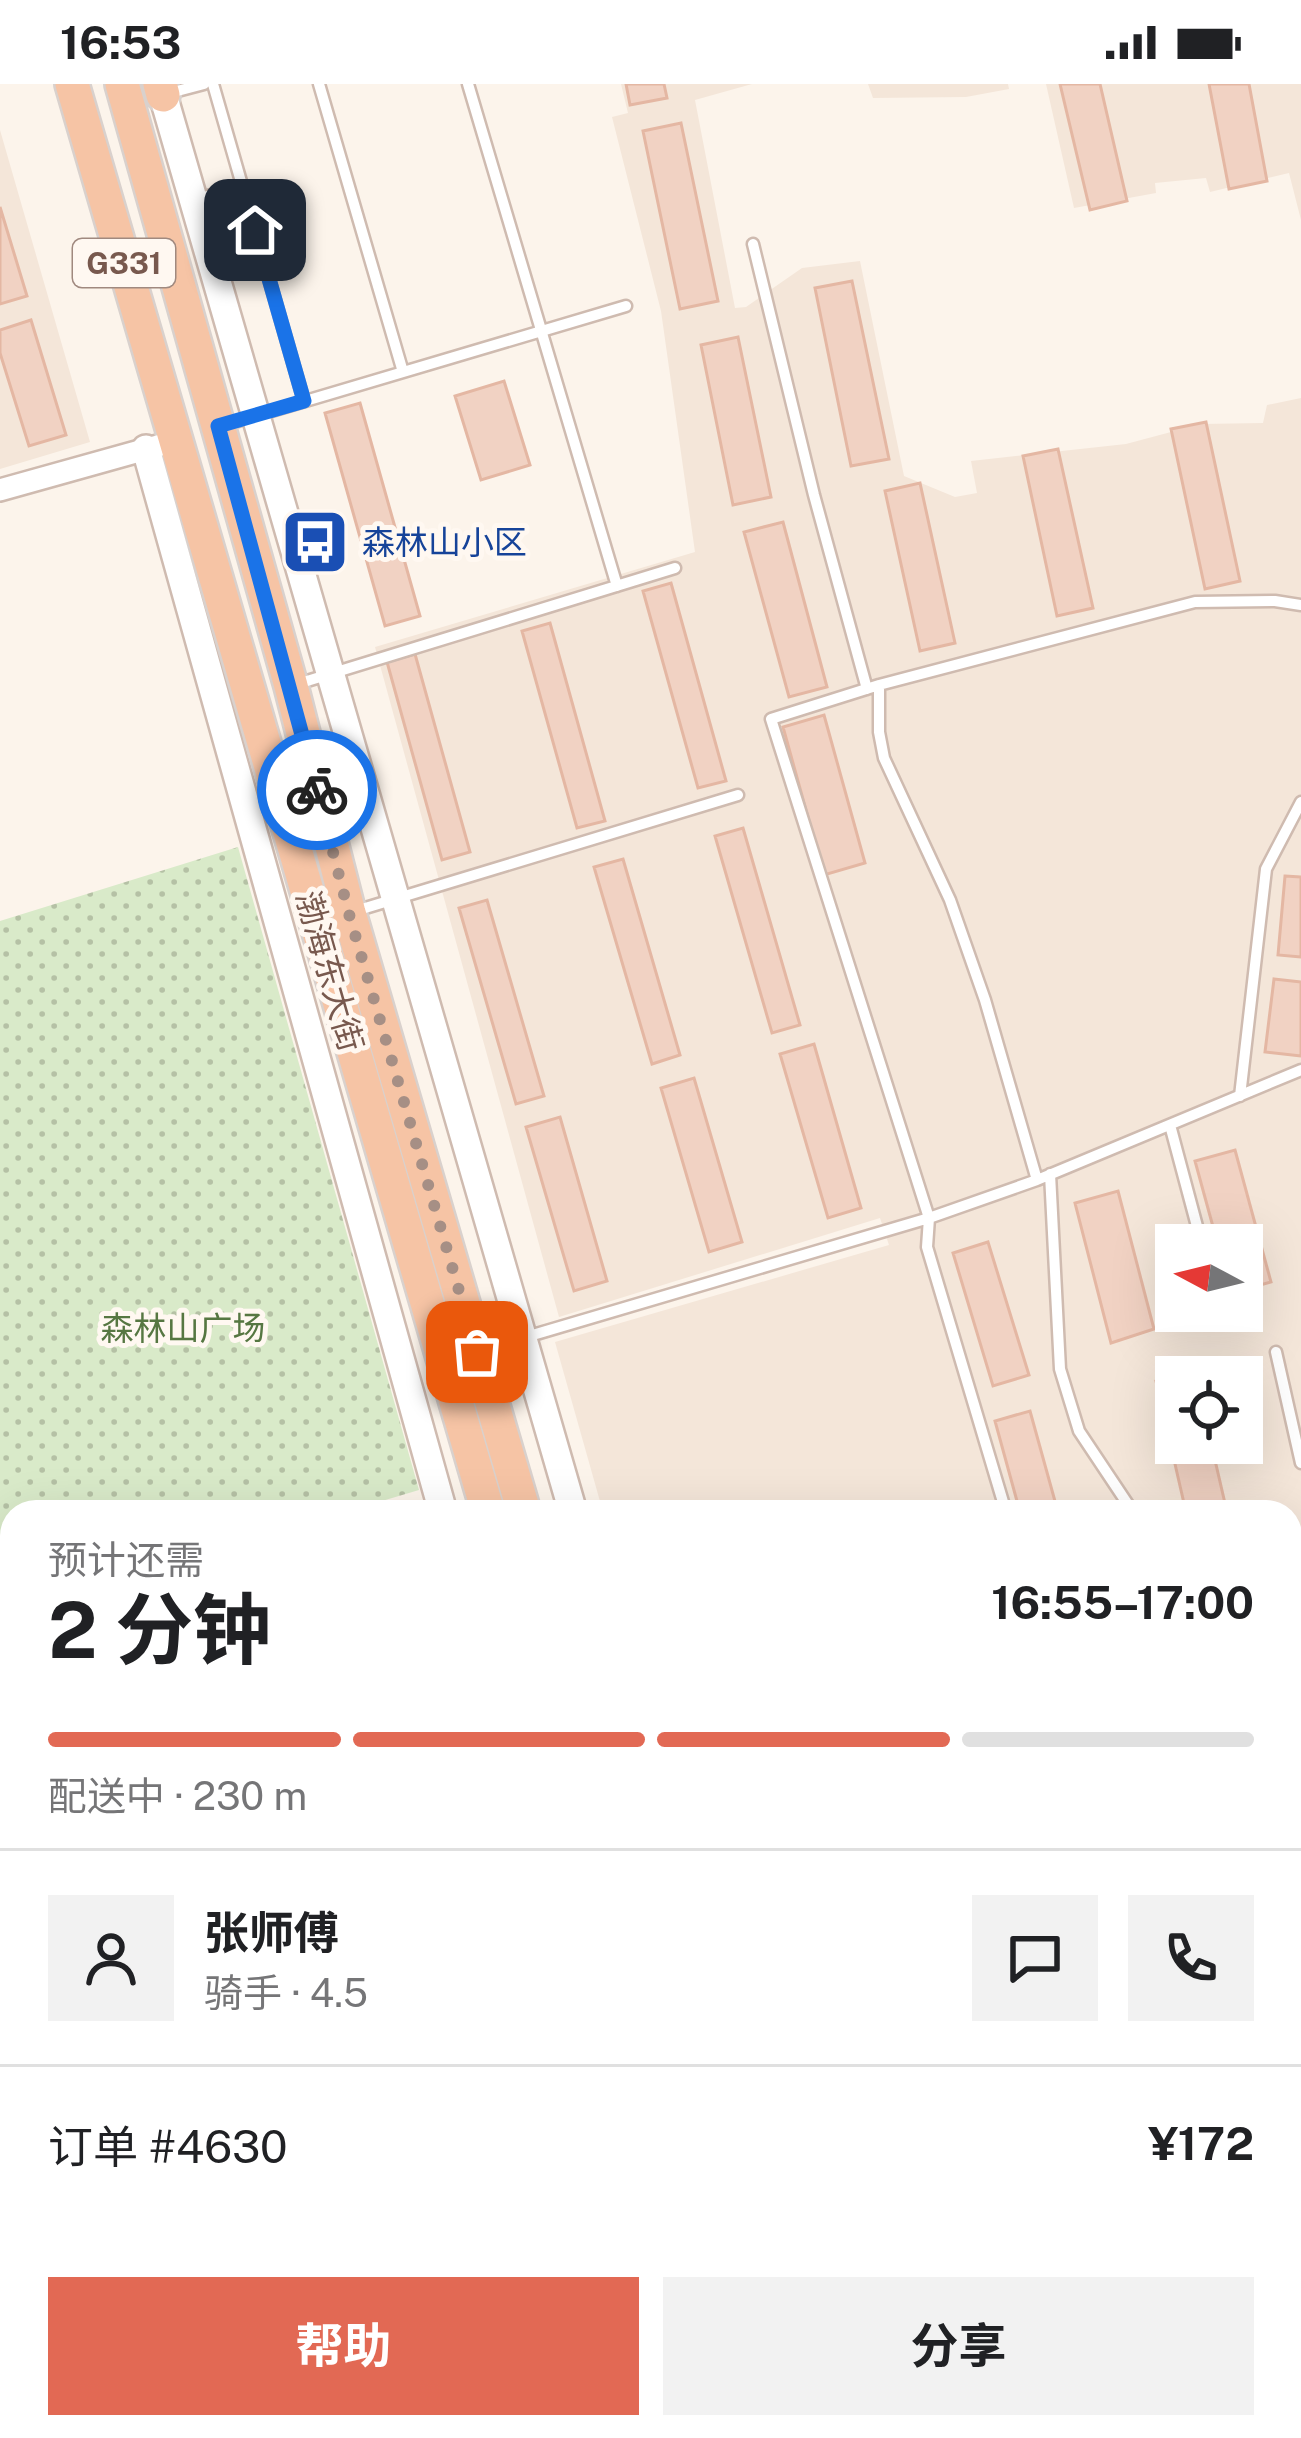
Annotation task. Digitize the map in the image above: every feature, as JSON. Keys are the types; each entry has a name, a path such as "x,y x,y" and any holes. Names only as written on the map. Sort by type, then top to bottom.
{"highway":[{"name":"渤海东大街","path":"72,84 161,445 484,1500"},
{"name":"渤海东大街","path":"122,84 291,686 349,914 520,1500"}],"main road":[{"path":"0,2306 0,2333"}],"street":[{"path":"161,90 570,1500"},
{"path":"0,490 161,445"},
{"name":"渤海东大街","path":"161,445 433,1500"}],"lane":[{"path":"161,90 208,84 304,401"},
{"path":"319,84 403,372"},
{"path":"468,84 617,586"},
{"path":"193,200 242,187"},
{"path":"753,244 814,495 873,687 884,758 950,900 985,1000 1037,1180"},
{"path":"218,426 626,306"},
{"path":"291,686 675,568"},
{"path":"1002,1500 927,1247 929,1218 771,719 873,687 1195,602 1301,605"},
{"path":"349,914 738,795"},
{"path":"1240,1096 1266,869 1301,802"},
{"path":"444,1362 929,1218 1037,1180 1301,1070"},
{"path":"1170,1125 1196,1224"},
{"path":"1050,1174 1060,1369 1078,1431 1125,1500"},
{"path":"1276,1352 1301,1463"}],"shaded area":[{"path":"621,84 752,84 695,100 735,308 746,307 802,268 860,261 904,476 955,497 977,493 971,461 1126,444 1201,424 1263,423 1267,405 1301,398 1301,1500 600,1500 555,1342 889,1245 880,1218 559,1317 375,647 695,552 661,311 612,117 628,113"},
{"path":"868,84 1008,84 1009,89 966,97 873,98"},
{"path":"1046,84 1301,84 1301,220 1289,173 1210,192 1206,178 1155,183 1156,193 1074,208"},
{"path":"0,130 90,442 0,469"}],"green space":[{"name":"森林山广场","path":"238,847 419,1490 385,1500 0,1500 0,921"}],"building":[{"path":"626,84 664,84 667,98 630,105"},
{"path":"1060,84 1100,84 1127,201 1090,210"},
{"path":"1209,84 1249,84 1267,181 1229,189"},
{"path":"681,123 718,301 680,309 643,131"},
{"path":"0,207 27,296 0,304"},
{"path":"852,281 889,459 851,466 815,288"},
{"path":"31,320 66,435 29,446 0,353 0,330"},
{"path":"738,337 771,497 733,505 701,345"},
{"path":"504,381 530,465 481,480 455,396"},
{"path":"360,403 420,616 385,626 325,413"},
{"path":"1206,422 1240,581 1205,589 1171,429"},
{"path":"1058,449 1093,608 1057,616 1023,456"},
{"path":"920,483 955,643 920,651 885,491"},
{"path":"783,522 827,687 789,697 744,532"},
{"path":"671,583 726,781 698,788 643,591"},
{"path":"550,623 605,821 577,828 522,631"},
{"path":"415,654 470,852 442,860 387,662"},
{"path":"824,715 865,863 824,875 783,727"},
{"path":"743,828 800,1025 772,1033 715,836"},
{"path":"623,859 680,1055 652,1064 594,867"},
{"path":"1285,876 1301,877 1301,957 1278,955"},
{"path":"487,900 544,1096 516,1104 459,908"},
{"path":"1274,979 1301,982 1301,1056 1265,1052"},
{"path":"814,1044 861,1208 828,1218 780,1054"},
{"path":"694,1078 742,1242 709,1252 661,1088"},
{"path":"560,1117 607,1281 574,1291 526,1127"},
{"path":"1235,1150 1255,1224 1212,1224 1195,1161"},
{"path":"1118,1191 1154,1329 1111,1343 1075,1203"},
{"path":"988,1242 1029,1375 993,1386 953,1253"},
{"path":"1263,1253 1271,1282 1263,1284"},
{"path":"1030,1411 1055,1500 1017,1500 995,1421"},
{"path":"1175,1464 1216,1464 1224,1500 1183,1500"}],"way so far":[{"path":"317,790 477,1352"}],"place":[{"name":"森林山小区","path":"315,542"}],"route":[{"path":"255,230 304,401 218,426 317,790"}]}
